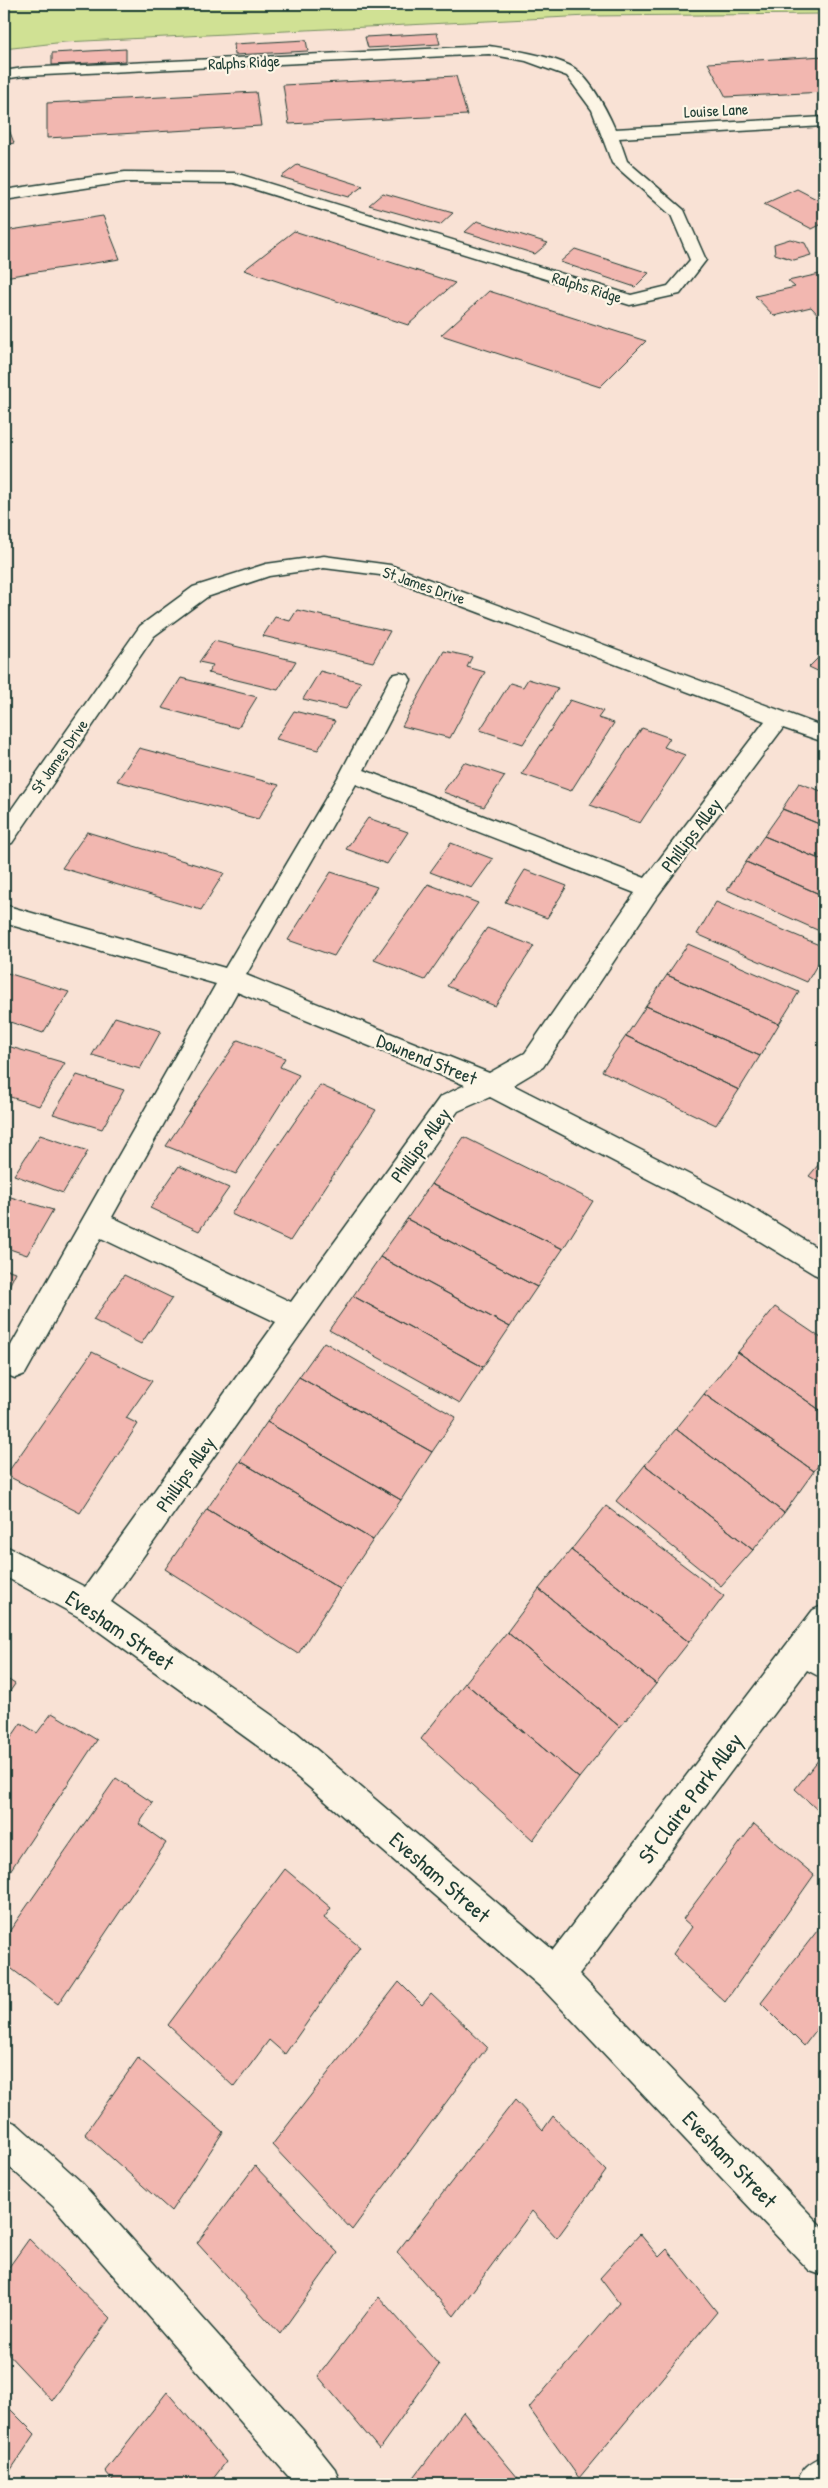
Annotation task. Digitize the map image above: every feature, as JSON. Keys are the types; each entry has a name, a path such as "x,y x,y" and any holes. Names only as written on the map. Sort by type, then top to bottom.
{"street":[{"name":"Ralphs Ridge","path":"4,75 23,72 489,50 529,57 572,73 599,110 620,163 678,213 698,260 674,290 630,300 235,178 125,177 4,195"},
{"name":"Louise Lane","path":"610,134 824,122"},
{"name":"St James Drive","path":"4,837 147,630 200,592 266,570 324,562 383,569 824,735"},
{"path":"15,1365 231,979 351,774 400,680"},
{"name":"Phillips Alley","path":"90,1606 449,1104 491,1085 534,1060 650,889 779,717"},
{"path":"351,774 650,889"},
{"name":"Downend Street","path":"4,914 231,979 491,1085 727,1206 824,1266"},
{"path":"95,1222 296,1318"},
{"name":"Evesham Street","path":"4,1560 90,1606 285,1745 556,1976 824,2257"},
{"name":"St Claire Park Alley","path":"556,1976 818,1644"},
{"path":"4,2137 68,2194 298,2453 320,2484"},
{"path":"818,2484 824,2478"}],"green space":[{"path":"4,4 824,4 824,14 588,16 65,42 4,49"}],"building":[{"path":"437,33 440,44 368,48 365,37"},
{"path":"306,40 308,51 235,55 234,44"},
{"path":"126,49 126,61 52,65 52,53"},
{"path":"824,56 824,92 726,97 708,63"},
{"path":"456,76 467,115 289,124 283,85"},
{"path":"256,92 261,126 47,138 47,103"},
{"path":"4,116 14,143 4,145"},
{"path":"297,165 363,186 348,197 281,177"},
{"path":"797,189 824,203 824,223 812,229 764,204"},
{"path":"383,193 453,213 440,225 369,205"},
{"path":"103,216 120,259 4,277 4,231"},
{"path":"477,221 548,243 535,254 465,232"},
{"path":"294,231 455,283 408,325 244,270"},
{"path":"790,239 805,243 811,255 794,260 775,254 774,244"},
{"path":"575,249 649,273 635,287 560,262"},
{"path":"824,273 824,321 811,307 774,316 755,296 795,287 788,281"},
{"path":"489,291 646,341 600,387 441,335"},
{"path":"297,610 390,631 373,662 263,636 275,617 290,621"},
{"path":"214,641 296,661 278,690 208,673 213,665 199,662"},
{"path":"444,651 472,657 467,667 485,672 450,738 402,726"},
{"path":"824,652 824,674 809,667"},
{"path":"320,671 361,682 346,709 303,699"},
{"path":"181,678 257,697 238,728 162,708"},
{"path":"528,679 558,688 523,744 480,730 510,683 523,687"},
{"path":"570,700 603,711 598,718 614,723 571,791 522,774"},
{"path":"294,711 335,721 318,750 276,739"},
{"path":"642,728 670,738 664,747 685,755 640,823 590,805"},
{"path":"139,748 279,785 258,819 117,781"},
{"path":"464,762 505,776 484,807 443,792"},
{"path":"799,783 824,792 824,826 782,809"},
{"path":"783,809 824,826 824,861 764,836"},
{"path":"368,818 408,832 387,864 346,849"},
{"path":"87,832 224,873 201,910 62,868"},
{"path":"764,836 824,861 824,896 746,862"},
{"path":"451,843 493,859 472,888 430,872"},
{"path":"746,862 824,896 824,933 727,890"},
{"path":"525,870 567,886 547,918 505,902"},
{"path":"331,872 377,887 334,956 288,940"},
{"path":"428,884 478,903 425,980 374,960"},
{"path":"716,902 824,947 824,953 807,982 697,934"},
{"path":"487,928 534,946 495,1006 447,986"},
{"path":"688,944 799,992 779,1024 667,975"},
{"path":"4,972 69,992 43,1033 4,1020"},
{"path":"667,975 779,1024 760,1056 646,1006"},
{"path":"646,1006 760,1056 739,1090 626,1036"},
{"path":"115,1017 161,1031 140,1069 92,1055"},
{"path":"626,1036 739,1090 716,1125 602,1071"},
{"path":"238,1040 285,1058 280,1067 299,1075 236,1174 166,1146"},
{"path":"4,1045 65,1063 39,1106 4,1095"},
{"path":"77,1075 124,1090 102,1129 53,1114"},
{"path":"320,1085 376,1110 290,1241 231,1214"},
{"path":"40,1135 88,1151 63,1193 14,1175"},
{"path":"464,1137 593,1201 563,1249 431,1184"},
{"path":"824,1158 824,1185 809,1176"},
{"path":"179,1166 229,1188 199,1231 150,1208"},
{"path":"431,1184 563,1249 537,1287 407,1219"},
{"path":"4,1195 53,1210 27,1255 4,1247"},
{"path":"407,1219 537,1287 510,1327 380,1257"},
{"path":"380,1257 510,1327 483,1367 353,1296"},
{"path":"4,1269 16,1272 4,1296"},
{"path":"124,1275 172,1298 141,1344 93,1320"},
{"path":"353,1296 483,1367 460,1403 329,1330"},
{"path":"775,1307 824,1340 824,1413 738,1352"},
{"path":"324,1342 456,1417 432,1452 299,1377"},
{"path":"92,1352 152,1381 126,1418 138,1424 80,1513 6,1475"},
{"path":"738,1352 824,1413 824,1458 814,1471 704,1394"},
{"path":"299,1377 432,1452 401,1500 267,1422"},
{"path":"704,1394 814,1471 784,1513 676,1429"},
{"path":"267,1422 401,1500 373,1540 240,1461"},
{"path":"676,1429 784,1513 753,1550 645,1465"},
{"path":"240,1461 373,1540 340,1589 207,1509"},
{"path":"645,1465 753,1550 721,1586 616,1501"},
{"path":"606,1506 724,1596 689,1642 571,1550"},
{"path":"207,1509 340,1589 298,1654 165,1569"},
{"path":"571,1550 689,1642 656,1684 539,1589"},
{"path":"539,1589 656,1684 620,1727 507,1632"},
{"path":"507,1632 620,1727 579,1778 465,1683"},
{"path":"4,1677 15,1684 4,1700"},
{"path":"465,1683 579,1778 533,1840 421,1739"},
{"path":"52,1713 97,1740 8,1874 4,1872 4,1748 21,1723 37,1733"},
{"path":"824,1753 824,1816 795,1789"},
{"path":"116,1778 153,1803 139,1824 166,1843 58,2004 4,1963 4,1939"},
{"path":"754,1824 814,1875 725,2002 673,1954 692,1927 683,1919"},
{"path":"285,1869 331,1908 324,1918 360,1947 285,2054 269,2040 234,2087 168,2025"},
{"path":"824,1922 824,2020 804,2046 761,2003"},
{"path":"399,1982 422,2005 431,1994 487,2047 352,2230 272,2145"},
{"path":"138,2058 223,2132 171,2211 85,2134"},
{"path":"515,2100 543,2130 553,2116 606,2171 557,2238 532,2211 454,2316 397,2252"},
{"path":"255,2166 338,2253 280,2334 197,2243"},
{"path":"640,2234 659,2257 667,2249 717,2312 579,2478 529,2408 619,2303 600,2278"},
{"path":"29,2239 110,2318 52,2401 4,2350 4,2274"},
{"path":"379,2297 439,2365 379,2449 318,2376"},
{"path":"167,2392 226,2462 209,2484 116,2484 105,2471"},
{"path":"4,2403 35,2434 4,2480"},
{"path":"463,2412 523,2484 409,2484"}]}
